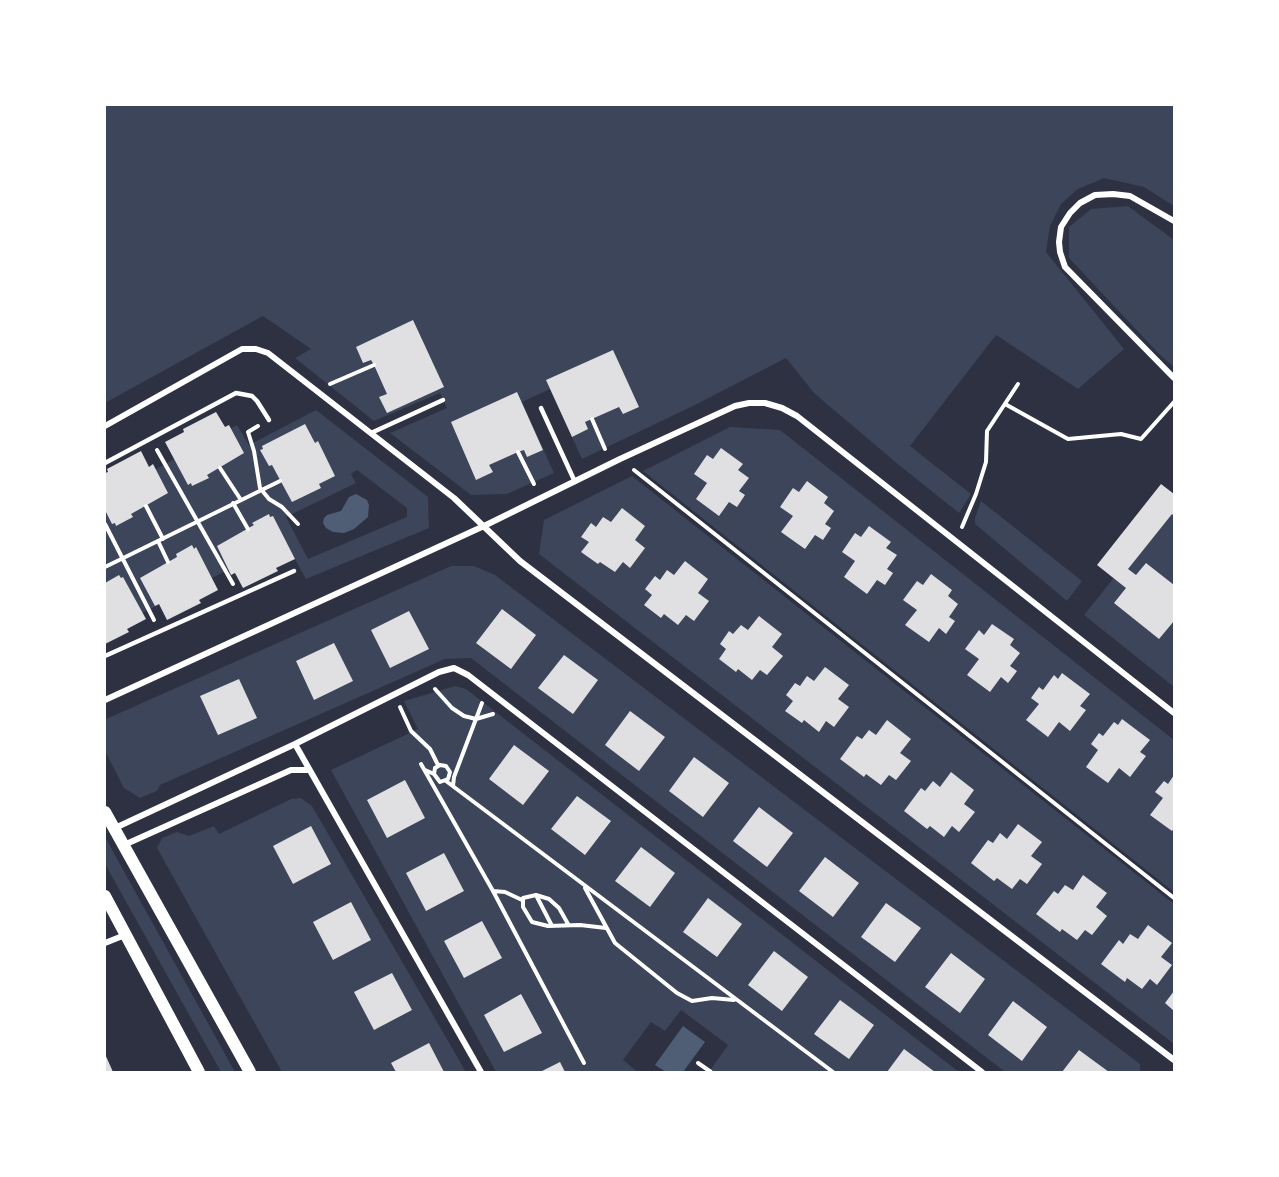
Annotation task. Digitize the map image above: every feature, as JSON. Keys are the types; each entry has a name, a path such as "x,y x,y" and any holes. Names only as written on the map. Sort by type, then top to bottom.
{"main road":[{"path":"105,812 250,1072"},
{"path":"105,896 199,1072"}],"street":[{"path":"1174,222 1130,196 1095,195 1080,203 1070,213 1061,227 1059,242 1065,267 1174,378"},
{"path":"105,426 242,349 256,349 268,353 454,498 520,561 1174,1060"},
{"path":"105,700 484,526 735,406 765,403 797,416 1174,713"},
{"path":"114,828 295,744 447,669 454,668 468,675 504,702 982,1072"},
{"path":"295,744 481,1072"},
{"path":"124,845 291,770 308,770"},
{"path":"105,944 126,935"}],"lane":[{"path":"105,463 236,393 252,396 269,420"},
{"path":"371,433 443,400"},
{"path":"541,408 575,482"},
{"path":"105,656 294,571"}],"path":[{"path":"316,390 374,365"},
{"path":"955,541 976,494 986,462 987,432 1018,384"},
{"path":"1005,404 1068,439 1121,434 1141,439 1174,402"},
{"path":"592,419 612,463"},
{"path":"269,420 248,432 261,490 298,524"},
{"path":"150,438 240,596"},
{"path":"518,452 540,499"},
{"path":"620,459 1174,898"},
{"path":"219,468 241,500"},
{"path":"105,567 280,481"},
{"path":"233,503 248,529"},
{"path":"146,506 168,561"},
{"path":"105,524 160,631"},
{"path":"426,679 452,708 464,716 476,719 491,715 504,702"},
{"path":"453,787 454,777 487,690"},
{"path":"394,695 411,731 430,749 438,765"},
{"path":"434,774 438,765"},
{"path":"438,765 446,766 449,770 450,775 446,781"},
{"path":"584,1064 494,891 422,767 434,774 438,781 446,781 833,1072"},
{"path":"585,887 615,943 677,993 692,1001 712,998 737,1000"},
{"path":"494,891 506,892 523,901"},
{"path":"568,924 559,908 549,899 536,896 523,898 523,907 532,922 552,926 568,924 606,928"},
{"path":"536,896 552,926"},
{"path":"698,1063 711,1072"}],"shaded area":[{"path":"105,105 1174,105 1174,206 1144,187 1104,178 1078,189 1061,204 1050,226 1046,252 1124,349 1078,389 996,335 910,446 971,494 959,513 814,393 786,358 582,459 550,389 522,402 554,473 507,494 471,495 390,433 447,408 440,393 374,421 295,358 311,349 263,316 105,403"},
{"path":"1128,206 1174,240 1174,367 1069,258 1069,227 1091,209"},
{"path":"316,410 428,497 429,528 306,579 285,541 105,632 105,497 237,425 249,445","holes":["357,470 407,508 407,517 308,559 286,517 356,483 351,474"]},
{"path":"730,427 780,430 1174,740 1174,892 643,471"},
{"path":"632,476 1174,904 1174,1044 539,554 544,520"},
{"path":"356,494 367,500 368,517 354,529 344,533 333,532 326,528 323,523 324,518 341,511 349,497"},
{"path":"981,501 1082,581 1067,601 975,524"},
{"path":"1174,503 1174,687 1084,615"},
{"path":"451,566 474,566 495,575 1140,1064 1140,1072 1005,1072 471,658 445,659 160,785 157,791 140,798 124,788 105,751 106,719"},
{"path":"455,686 466,689 959,1072 709,1072 728,1045 681,1010 665,1031 651,1022 623,1060 638,1072 496,1072 331,770 418,729 404,701"},
{"path":"301,798 312,806 466,1072 282,1072 157,848 162,838 177,832 189,836 214,826 219,834 291,799"},
{"path":"105,837 235,1072 221,1072 105,864"},
{"path":"683,1026 705,1042 683,1072 666,1072 655,1065"}],"building":[{"path":"413,320 444,387 387,413 379,397 387,394 374,365 371,360 363,363 356,347"},
{"path":"613,350 639,407 623,414 619,407 585,422 588,429 572,437 546,380"},
{"path":"517,392 543,450 527,457 524,450 518,452 489,465 493,472 476,480 451,422"},
{"path":"216,412 225,427 229,425 244,453 207,475 209,478 192,486 191,483 188,485 165,442 184,432 183,429"},
{"path":"305,424 315,443 318,441 335,476 319,484 321,488 292,502 272,465 269,466 260,450 263,449 262,446"},
{"path":"721,448 743,464 738,470 749,478 739,491 745,495 737,507 729,502 719,516 696,499 707,483 694,474 707,455 713,459"},
{"path":"141,451 149,467 153,464 168,493 131,514 133,517 116,526 115,523 112,524 105,510 105,473 108,472 107,469"},
{"path":"807,481 828,497 824,503 834,511 825,524 831,528 823,540 815,535 805,549 781,532 793,516 780,507 793,488 799,492"},
{"path":"1161,484 1174,494 1174,516 1172,514 1128,569 1136,575 1146,563 1174,585 1174,621 1159,639 1114,603 1126,588 1097,565"},
{"path":"622,508 645,526 635,540 645,548 630,568 623,562 615,572 581,552 589,542 581,537 591,523 596,527 603,517 611,522"},
{"path":"269,514 270,517 273,516 295,559 276,568 278,571 243,588 235,573 231,575 217,546"},
{"path":"869,526 891,542 886,548 897,555 887,569 893,573 885,585 877,580 867,594 844,577 855,561 842,552 855,533 861,537"},
{"path":"192,545 194,549 196,547 218,590 199,600 201,603 167,620 159,604 155,606 140,578 177,557 176,554"},
{"path":"685,561 708,579 698,593 709,601 694,621 686,615 678,625 664,614 661,618 644,605 652,595 645,589 655,576 660,580 667,570 674,575"},
{"path":"931,574 952,590 948,596 958,604 949,617 955,621 946,634 939,628 929,642 905,625 917,610 903,600 917,581 923,585"},
{"path":"119,575 123,577 146,619 127,629 129,632 105,644 105,583"},
{"path":"502,609 536,635 511,669 476,643"},
{"path":"409,611 429,649 390,668 371,630"},
{"path":"759,616 782,634 772,647 783,656 767,675 760,670 752,680 738,669 736,672 719,659 726,649 720,644 729,631 733,634 741,625 748,630"},
{"path":"992,624 1014,639 1010,645 1020,653 1010,666 1017,671 1008,683 1001,677 990,692 967,675 979,659 965,649 979,630 984,635"},
{"path":"334,643 353,681 314,700 296,661"},
{"path":"564,655 598,680 573,714 538,688"},
{"path":"825,667 849,685 838,699 849,707 834,727 826,721 819,732 804,720 802,723 785,711 793,701 786,695 795,683 800,686 807,676 814,681"},
{"path":"1062,673 1090,694 1080,706 1086,710 1070,731 1059,722 1048,737 1026,720 1039,704 1031,698 1039,687 1043,690 1054,675 1058,679"},
{"path":"239,679 257,718 218,735 200,696"},
{"path":"630,711 665,737 639,771 605,745"},
{"path":"1122,719 1150,740 1140,752 1146,756 1130,777 1119,768 1108,783 1086,767 1098,750 1091,744 1099,733 1103,736 1114,722 1118,725"},
{"path":"887,720 911,739 900,753 911,761 896,780 889,775 881,785 866,774 864,777 840,759 857,736 862,739 869,730 876,735"},
{"path":"514,745 549,771 523,805 489,779"},
{"path":"694,757 729,783 703,817 669,791"},
{"path":"951,772 974,790 964,804 975,812 959,832 952,826 944,837 930,826 927,829 904,811 921,788 925,791 933,781 940,787"},
{"path":"1174,775 1174,828 1172,831 1150,815 1163,798 1155,792 1164,781 1168,784"},
{"path":"405,780 425,818 387,838 367,800"},
{"path":"577,796 611,821 585,855 551,829"},
{"path":"759,807 793,833 767,867 733,841"},
{"path":"1018,824 1042,842 1031,856 1042,864 1027,884 1020,879 1012,889 997,878 994,881 971,863 988,840 993,843 1000,833 1007,839"},
{"path":"311,826 331,864 293,884 273,846"},
{"path":"641,847 675,873 650,907 615,881"},
{"path":"444,853 464,891 426,911 406,873"},
{"path":"825,857 859,883 833,917 799,891"},
{"path":"1083,875 1107,893 1096,907 1107,916 1092,935 1085,930 1077,940 1062,929 1060,932 1036,914 1054,891 1058,894 1065,885 1073,890"},
{"path":"708,898 742,924 717,957 683,932"},
{"path":"351,902 371,940 333,960 313,922"},
{"path":"886,903 921,928 895,962 861,937"},
{"path":"482,921 502,958 464,978 444,941"},
{"path":"1148,925 1172,943 1161,957 1172,965 1157,985 1150,979 1142,989 1127,978 1125,982 1101,964 1119,940 1123,944 1130,934 1138,939"},
{"path":"774,951 808,977 782,1011 748,985"},
{"path":"951,953 985,979 960,1013 925,987"},
{"path":"392,973 412,1010 374,1030 354,992"},
{"path":"1174,991 1174,1011 1165,1003"},
{"path":"521,994 542,1033 504,1052 484,1015"},
{"path":"840,1000 874,1025 849,1059 814,1034"},
{"path":"1013,1001 1047,1027 1022,1061 988,1035"},
{"path":"429,1043 444,1072 396,1072 391,1063"},
{"path":"904,1049 935,1072 887,1072"},
{"path":"1079,1050 1109,1072 1062,1072"},
{"path":"105,1054 113,1072 105,1072"},
{"path":"560,1062 565,1072 540,1072"}]}
